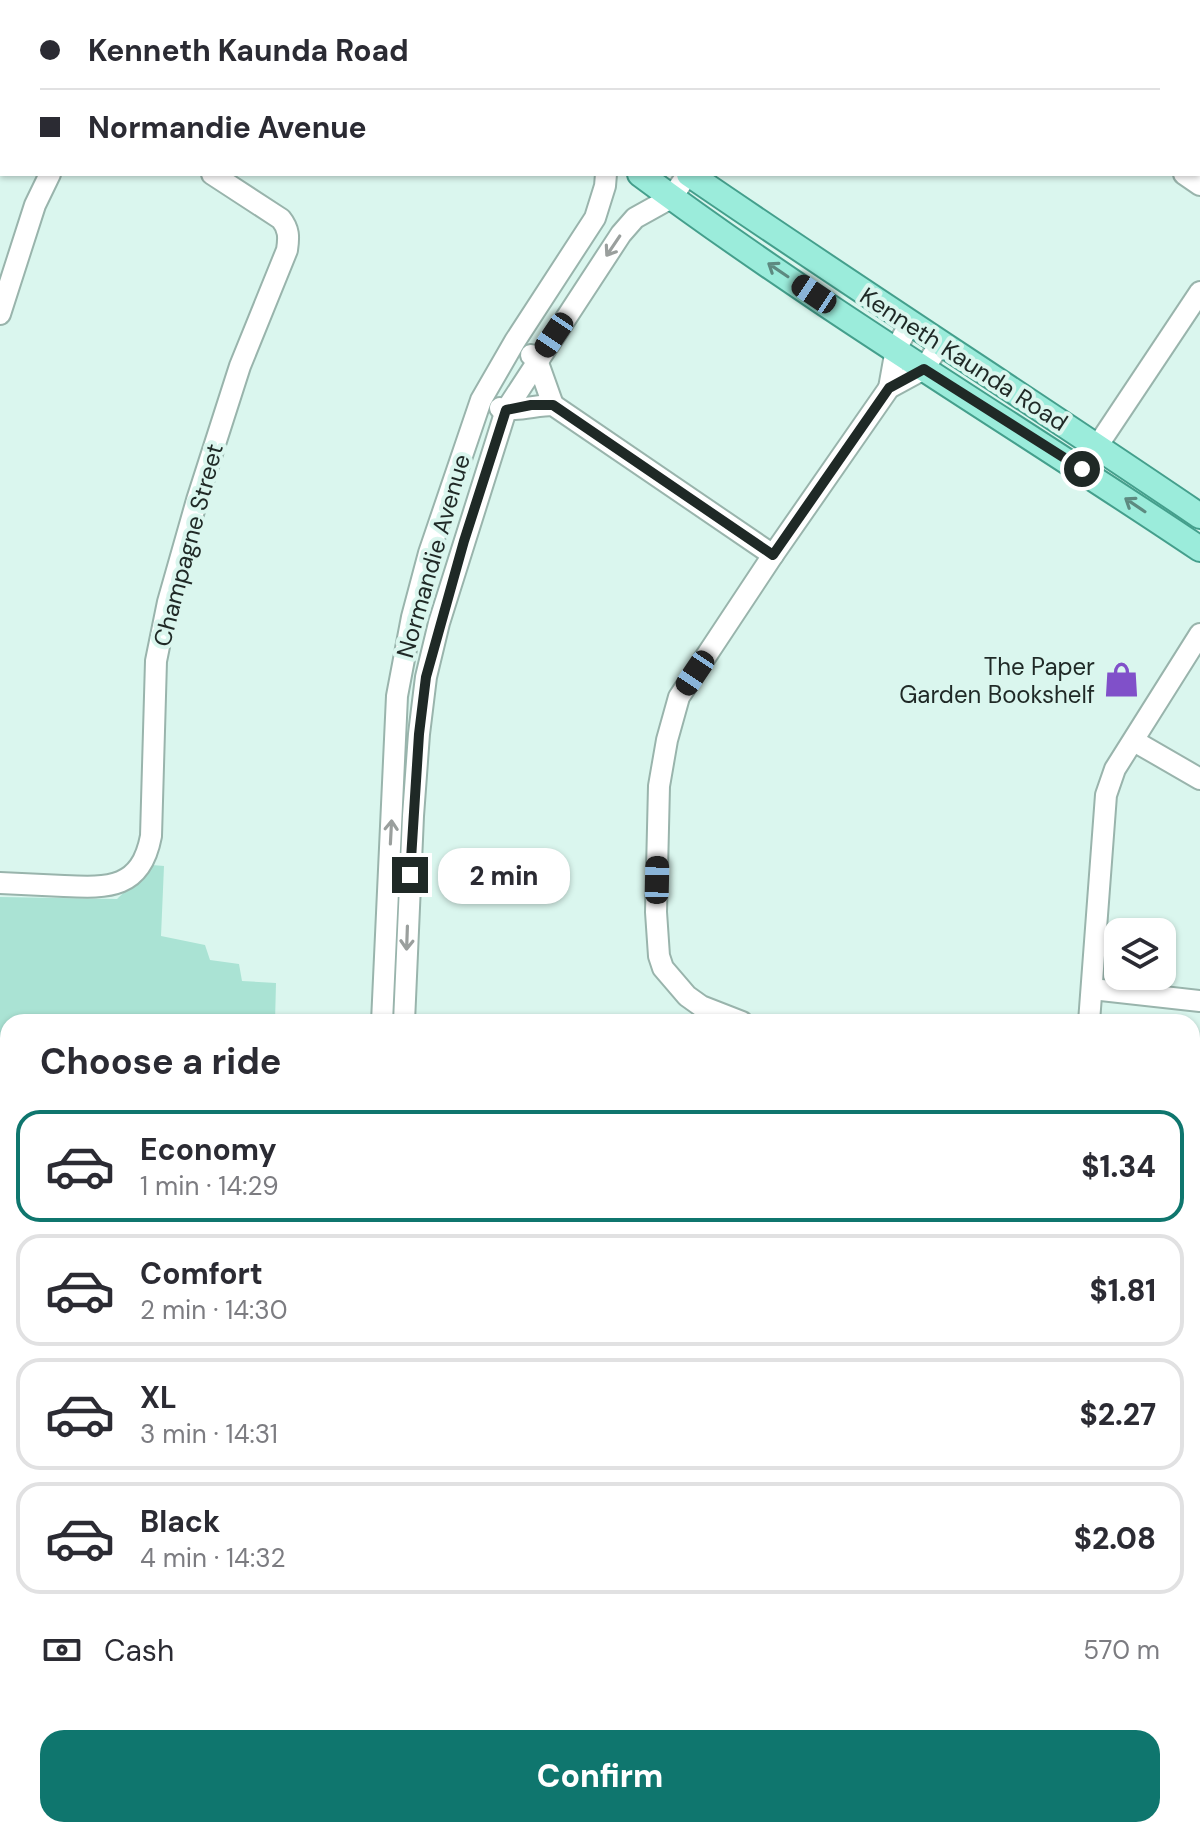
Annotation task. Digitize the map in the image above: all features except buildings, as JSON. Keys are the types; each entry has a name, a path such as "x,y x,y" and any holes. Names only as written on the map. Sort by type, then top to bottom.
{"main road":[{"name":"Kenneth Kaunda Road","path":"643,176 924,369 1082,469 1200,549"},
{"name":"Kenneth Kaunda Road","path":"692,176 1200,516"},
{"path":"814,294 830,271"}],"street":[{"path":"0,314 35,205 49,176"},
{"name":"Champagne Street","path":"0,883 111,886 139,868 147,856 151,836 156,661 160,635 190,523 240,366 289,239 288,228 281,219 215,176"},
{"name":"Normandie Avenue","path":"382,1014 397,696 412,617 429,553 481,400 515,341 595,218 606,176"},
{"path":"671,198 688,176"},
{"name":"Normandie Avenue","path":"404,1014 413,816 426,677 439,623 506,410 627,226 671,198"},
{"path":"1082,469 1200,292"},
{"path":"722,1014 687,996 663,968 659,956 656,912 659,786 667,740 679,697 889,388 896,349 910,323"},
{"path":"515,341 537,360 553,405"},
{"path":"889,388 924,369 941,342"},
{"path":"481,400 506,410 553,405 773,555"},
{"path":"412,617 439,623"},
{"path":"1090,1014 1106,795 1115,769 1200,634"},
{"path":"1134,741 1200,779"},
{"path":"1092,989 1200,1001"}],"shaded area":[{"path":"152,865 164,866 161,936 205,945 210,960 239,964 242,981 276,983 275,1014 0,1014 0,897 117,899"}],"place":[{"name":"The Paper Garden Bookshelf","path":"1121,680"}],"route":[{"path":"410,875 426,677 439,623 506,410 553,405 773,555 889,388 924,369 1082,469"}]}
